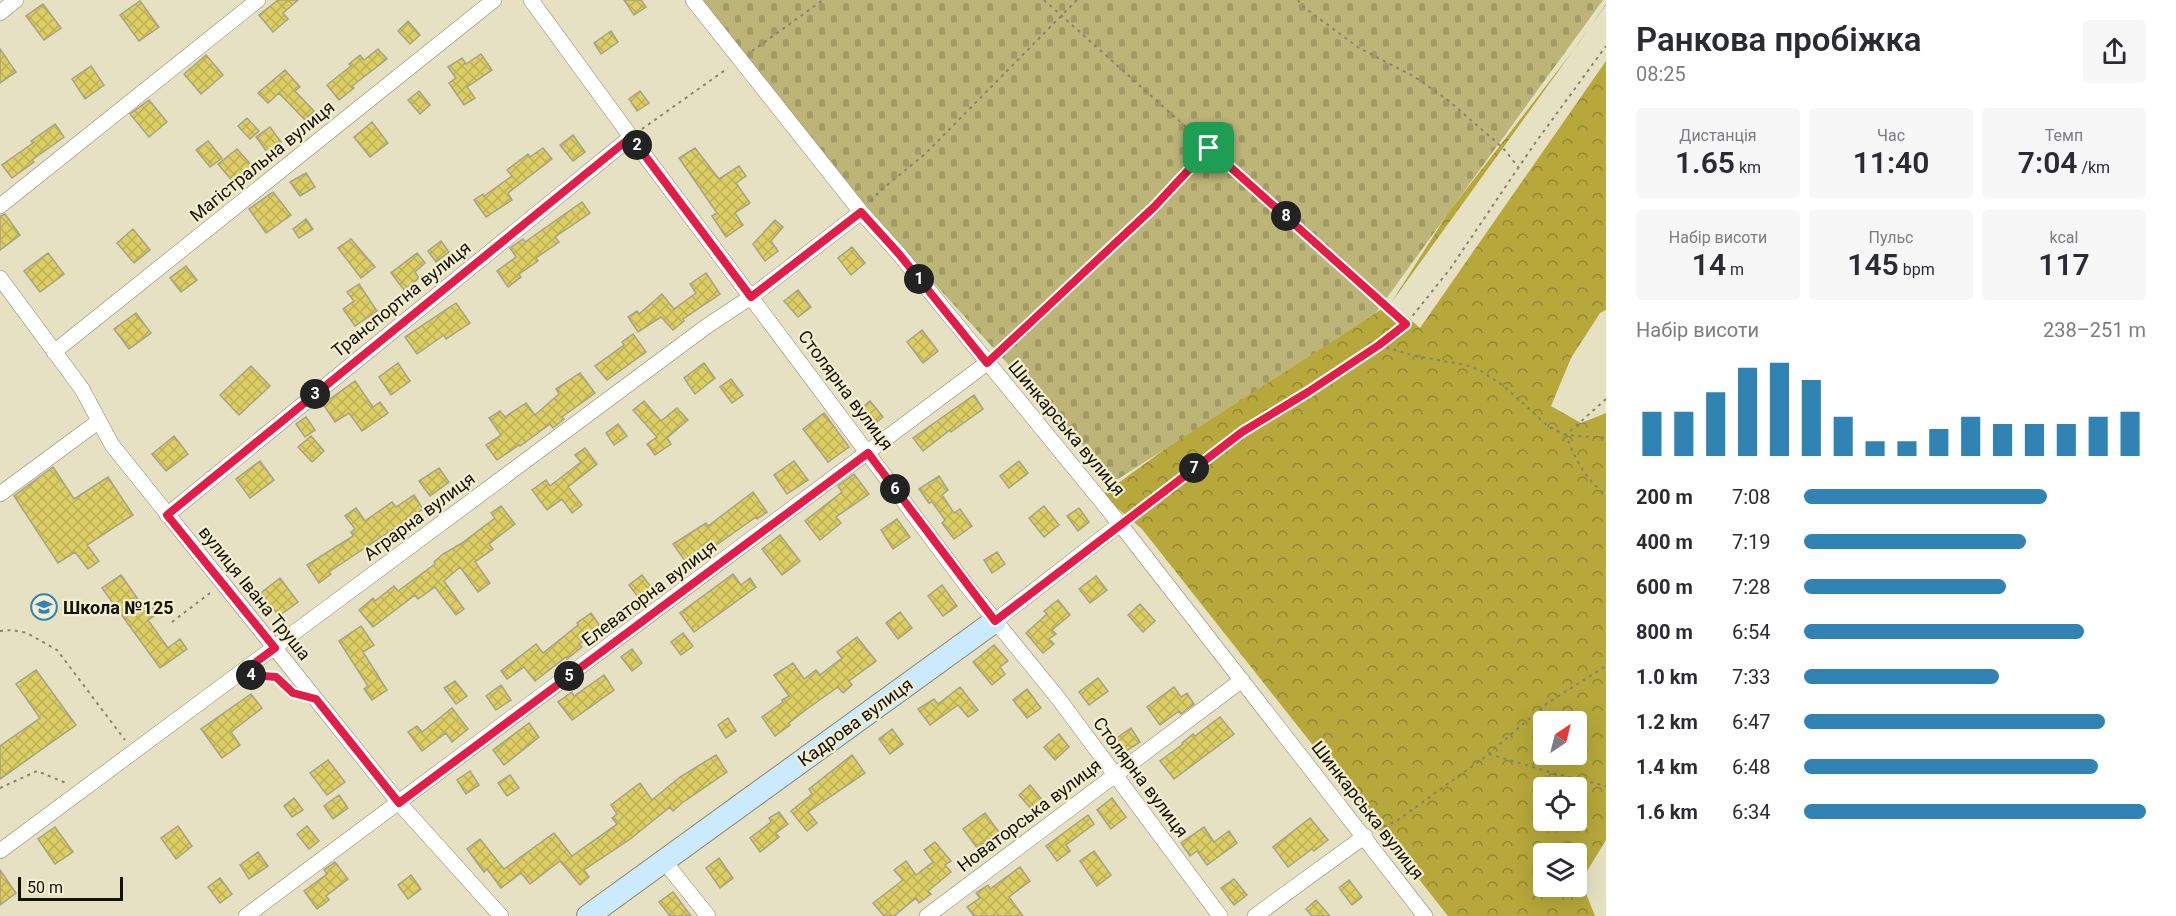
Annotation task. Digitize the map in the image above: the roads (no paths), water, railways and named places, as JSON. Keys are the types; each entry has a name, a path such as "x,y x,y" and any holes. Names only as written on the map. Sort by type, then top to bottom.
{"street":[{"path":"0,13 16,0"},
{"path":"0,206 258,0"},
{"name":"Магістральна вулиця","path":"54,352 494,0"},
{"name":"Столярна вулиця","path":"531,0 868,453 995,621 1058,698 1220,916"},
{"name":"Шинкарська вулиця","path":"693,0 861,212 899,254 1120,524 1425,916"},
{"name":"Транспортна вулиця","path":"167,515 631,137"},
{"name":"Аграрна вулиця","path":"0,851 707,326 751,297 861,212"},
{"name":"вулиця Івана Труша","path":"0,278 82,389 112,446 399,803 497,914"},
{"name":"Елеваторна вулиця","path":"246,916 987,363"},
{"path":"0,494 99,421"},
{"name":"Кадрова вулиця","path":"588,916 995,621 1120,524"},
{"name":"Новаторська вулиця","path":"927,916 1242,680"},
{"path":"1255,916 1365,836"},
{"path":"664,861 708,916"}],"place":[{"name":"Школа №125","path":"44,607"}]}
